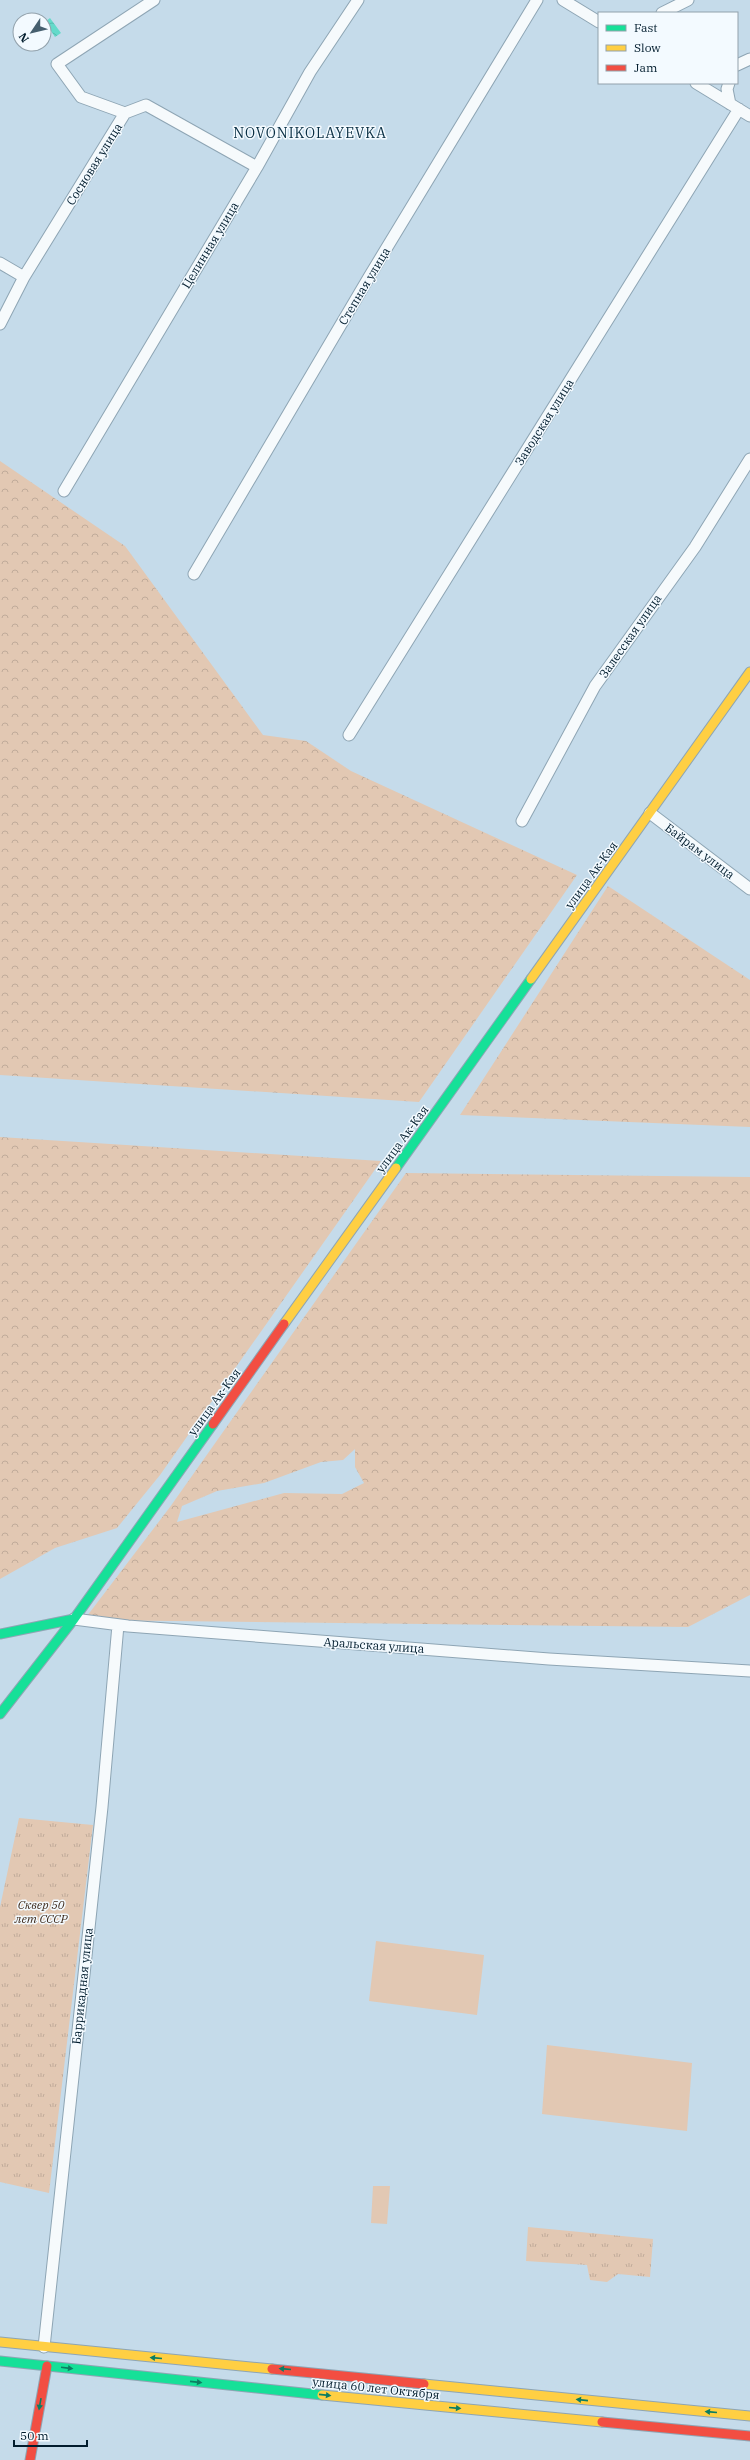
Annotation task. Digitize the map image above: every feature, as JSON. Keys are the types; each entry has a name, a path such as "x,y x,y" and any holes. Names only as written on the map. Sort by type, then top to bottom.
{"main road":[{"name":"улица Ак-Кая","path":"74,1619 750,672"},
{"name":"Аральская улица","path":"0,1634 74,1619"},
{"path":"0,1714 74,1619"},
{"name":"улица 60 лет Октября","path":"0,2342 330,2373 608,2412 750,2436"},
{"name":"улица 60 лет Октября","path":"0,2361 328,2396 608,2412 750,2416"},
{"path":"30,2460 47,2366"}],"street":[{"path":"125,113 81,97 57,64 154,0"},
{"name":"Целинная улица","path":"64,491 257,167 310,72 358,0"},
{"name":"Степная улица","path":"194,574 369,277 537,0"},
{"path":"563,0 598,21"},
{"path":"664,12 688,0"},
{"path":"738,65 750,59"},
{"path":"698,84 750,116"},
{"path":"729,84 727,88 734,107"},
{"name":"Сосновая улица","path":"0,324 24,277 125,113 146,105 257,167"},
{"name":"Заводская улица","path":"349,735 734,107"},
{"path":"0,263 24,277"},
{"name":"Залесская улица","path":"522,821 595,686 694,546 750,459"},
{"name":"Байрам улица","path":"650,813 750,889"},
{"name":"Аральская улица","path":"74,1619 118,1625 549,1659 750,1671"},
{"name":"Баррикадная улица","path":"44,2346 102,1807 118,1625"}],"green space":[{"path":"0,461 125,546 263,735 306,741 351,771 577,875 419,1102 0,1075"},
{"path":"608,886 750,980 750,1127 460,1115"},
{"path":"0,1137 381,1161 160,1475 117,1528 55,1548 0,1579"},
{"path":"406,1173 750,1177 750,1595 688,1627 84,1620 170,1507","holes":["355,1449 355,1467 364,1483 342,1494 284,1493 177,1522 182,1506 217,1491 264,1483 321,1462 343,1460"]},
{"name":"Сквер 50 лет СССР","path":"19,1818 93,1825 49,2193 0,2182 0,1907"},
{"path":"376,1941 484,1955 477,2015 369,2001"},
{"path":"547,2045 692,2063 687,2131 542,2114"},
{"path":"373,2186 390,2186 387,2224 371,2223"},
{"path":"528,2227 653,2239 650,2277 618,2274 607,2282 590,2280 587,2265 526,2261"}],"water":[{"path":"52,21 61,33 55,37 52,32"}],"traffic: fast":[{"path":"396,1168 531,979"},
{"path":"0,1714 74,1619 213,1424"},
{"path":"0,1634 74,1619"},
{"path":"0,2361 322,2395"}],"traffic: slow":[{"path":"531,979 750,672"},
{"path":"284,1324 396,1168"},
{"path":"0,2342 272,2369"},
{"path":"424,2384 750,2416"},
{"path":"322,2395 602,2422"}],"traffic: jam":[{"path":"213,1424 284,1324"},
{"path":"30,2460 47,2366"},
{"path":"272,2369 424,2384"},
{"path":"602,2422 750,2436"}],"district":[{"name":"NOVONIKOLAYEVKA","path":"310,133"}]}
